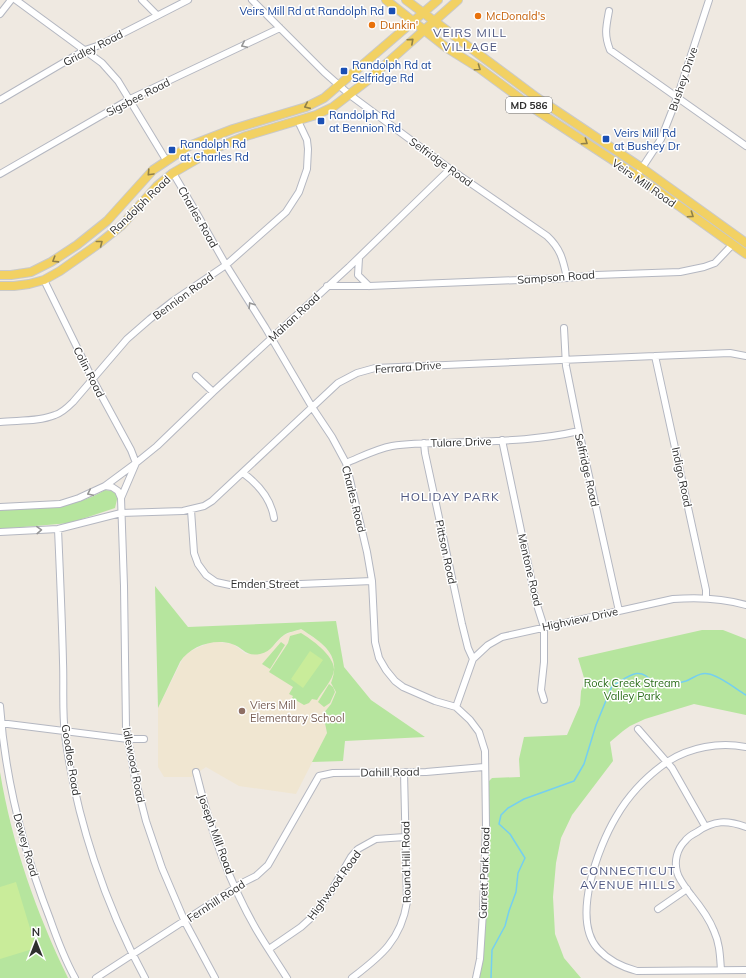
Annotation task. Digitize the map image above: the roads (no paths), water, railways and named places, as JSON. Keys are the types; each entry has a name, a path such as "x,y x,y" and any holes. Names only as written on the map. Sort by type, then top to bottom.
{"main road":[{"name":"Veirs Mill Road","path":"386,0 447,48 479,68 518,97 636,176 746,254"},
{"name":"Veirs Mill Road","path":"406,0 536,98 642,168 746,243"},
{"name":"Randolph Road","path":"0,275 31,272 51,262 77,245 107,221 153,170 189,146 233,129 306,107 324,98 438,0"},
{"name":"Randolph Road","path":"0,286 29,284 44,280 60,271 85,254 122,225 157,186 173,173 216,148 246,136 316,115 333,107 350,95 458,0"}],"street":[{"path":"0,14 11,0"},
{"path":"16,0 102,63 118,81 130,99 166,160"},
{"path":"142,0 157,15"},
{"name":"Gridley Road","path":"0,100 85,50 100,45 188,0"},
{"name":"Selfridge Road","path":"252,0 324,72 350,95 450,169 547,236 555,244 562,258 567,278"},
{"name":"Bushey Drive","path":"636,176 661,139 677,98 710,0"},
{"path":"609,11 605,31 606,41 610,50 746,146"},
{"name":"Sigsbee Road","path":"0,174 130,99 280,28"},
{"name":"Bennion Road","path":"0,420 33,420 54,416 73,402 128,340 150,319 173,301 226,265 286,212 299,192 307,169 307,140 298,121"},
{"name":"Mahan Road","path":"0,507 60,504 79,498 104,486 136,463 157,446 212,392 359,258 450,169"},
{"name":"Charles Road","path":"173,173 226,265 265,327 312,408 332,437 346,463 372,581 375,642 379,658 395,681 403,687 435,701 456,707 470,720 479,732 485,751 484,767"},
{"name":"Sampson Road","path":"327,286 369,286 680,272 715,263 733,244"},
{"path":"359,258 358,275 369,286"},
{"name":"Colin Road","path":"44,280 93,380 131,450 136,463"},
{"name":"Selfridge Road","path":"564,328 565,359 619,611"},
{"name":"Ferrara Drive","path":"121,513 183,511 204,506 212,501 243,473 338,383 357,373 375,368 655,356 730,354 746,356"},
{"name":"Indigo Road","path":"655,356 703,574 706,598"},
{"path":"196,376 212,392"},
{"name":"Tulare Drive","path":"346,463 392,446 557,436 579,430"},
{"name":"Mentone Road","path":"502,440 536,602 544,627 544,662 541,690 544,700"},
{"name":"Pittson Road","path":"424,443 462,624 468,648 473,659"},
{"name":"Mahan Road","path":"121,513 121,498 136,463"},
{"path":"243,473 250,478 269,499 273,507 274,518"},
{"path":"104,486 112,487 118,491 121,498"},
{"name":"Emden Street","path":"190,510 194,552 198,564 206,575 216,582 230,585 372,581"},
{"path":"0,532 58,529 121,513"},
{"name":"Idlewood Road","path":"121,513 124,586 126,728 134,778 146,821 162,868 184,922 215,978"},
{"name":"Goodloe Road","path":"58,529 65,731 73,782 93,855 109,901 132,955 146,978"},
{"name":"Highview Drive","path":"456,707 473,659 488,645 502,637 673,599 706,598 726,600 746,605"},
{"name":"Dewey Road","path":"0,706 4,745 13,794 30,861 54,930 76,978"},
{"path":"1,724 128,739 144,739"},
{"path":"638,729 672,768 705,826"},
{"path":"746,747 736,745 712,745 686,752 667,762 648,778 630,797 616,817 605,837 594,864 589,886 586,917 588,928 598,949 615,963 624,967 637,971 746,970"},
{"name":"Dahill Road","path":"307,797 319,776 333,773 404,772 484,767"},
{"name":"Garrett Park Road","path":"476,978 480,959 483,912 486,826 484,767"},
{"name":"Joseph Mill Road","path":"196,772 204,807 236,889 256,928 287,978"},
{"name":"Round Hill Road","path":"352,978 386,950 402,922 408,902 404,772"},
{"name":"Fernhill Road","path":"96,978 236,889 244,882 256,876 268,865 307,797"},
{"path":"721,970 720,946 714,930 677,872 676,860 678,851 685,840 705,826 719,822 734,822 746,827"},
{"name":"Highwood Road","path":"269,949 301,927 312,917 330,893 351,857 358,849 376,839 405,837"},
{"path":"658,909 687,889"}],"waterway":[{"path":"491,978 492,950 505,926 516,892 518,873 525,858 510,834 499,824 501,815 508,808 524,799 574,781 584,764 596,725 612,686 627,677 637,674 642,674 652,682 661,684 677,683 699,675 709,674 718,677 746,695"}],"place":[{"name":"Veirs Mill Rd at Randolph Rd","path":"392,11"},
{"name":"McDonald's","path":"478,16"},
{"name":"Dunkin'","path":"372,25"},
{"name":"Randolph Rd at Selfridge Rd","path":"344,71"},
{"name":"Randolph Rd at Bennion Rd","path":"321,121"},
{"name":"Veirs Mill Rd at Bushey Dr","path":"606,139"},
{"name":"Randolph Rd at Charles Rd","path":"172,150"},
{"name":"Viers Mill Elementary School","path":"242,711"}],"district":[{"name":"VEIRS MILL VILLAGE","path":"470,39"},
{"name":"HOLIDAY PARK","path":"450,496"},
{"name":"CONNECTICUT AVENUE HILLS","path":"628,877"}],"park label":[{"name":"Rock Creek Stream Valley Park","path":"632,689"}]}
